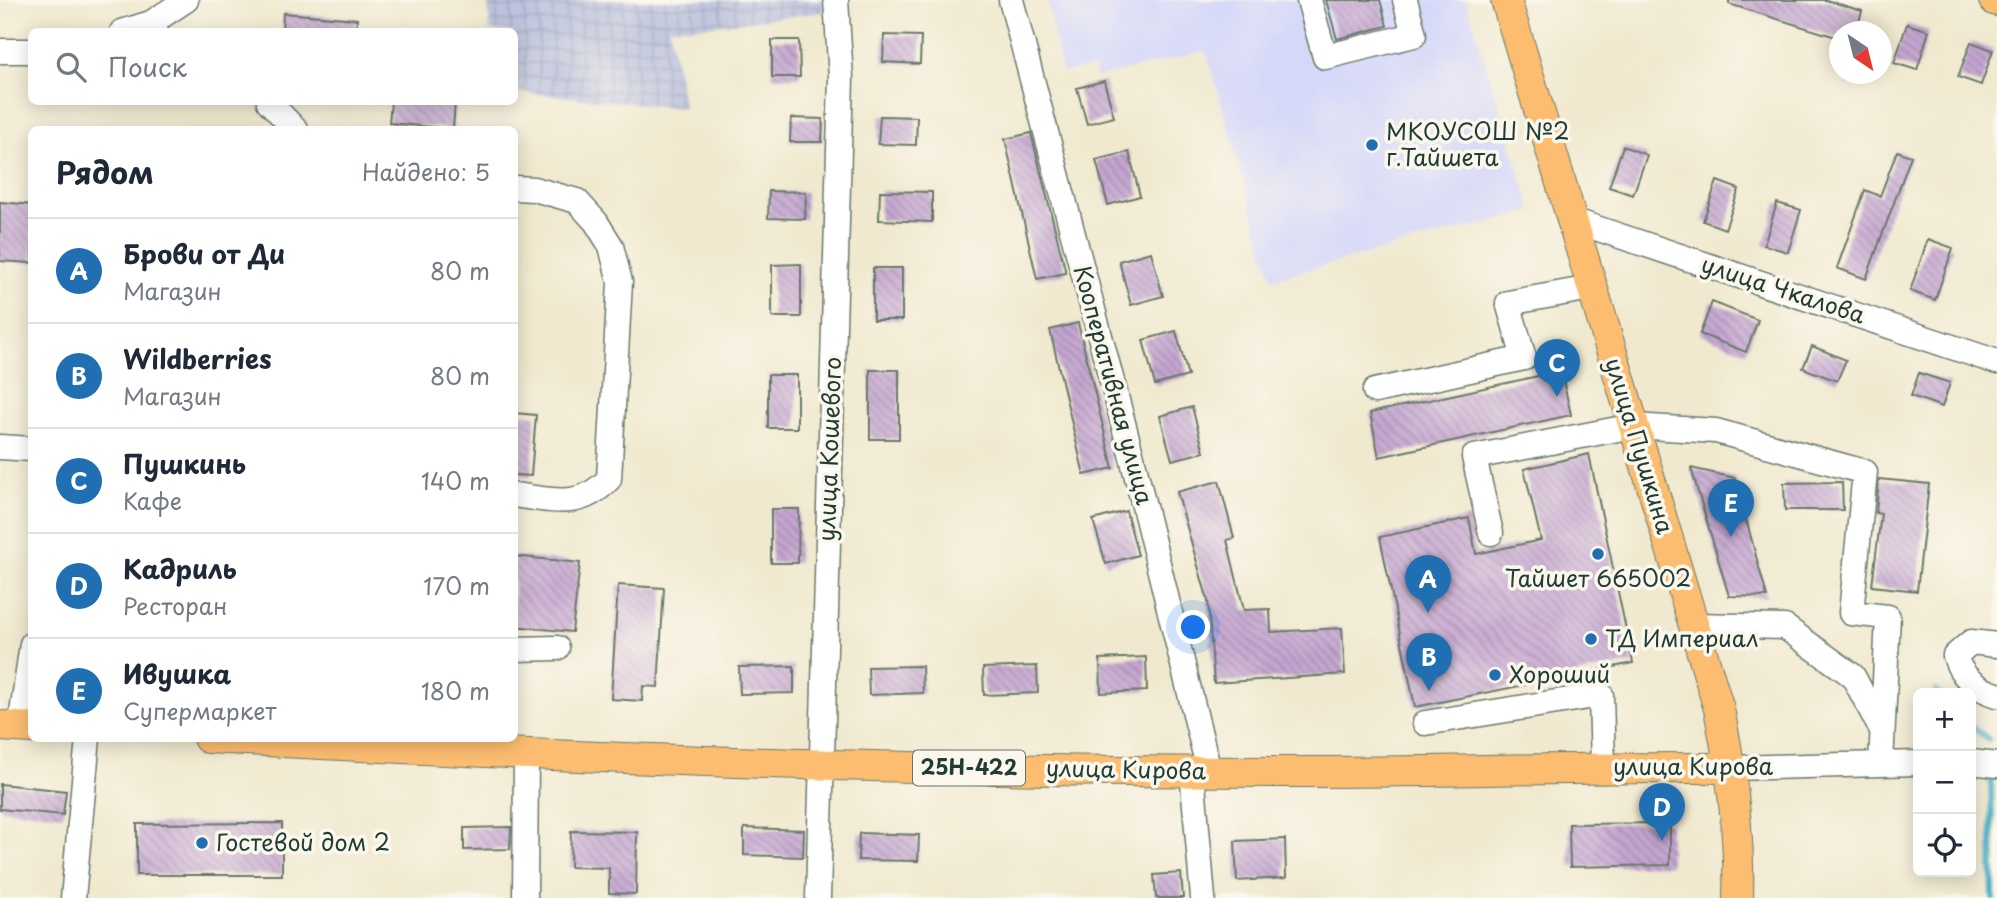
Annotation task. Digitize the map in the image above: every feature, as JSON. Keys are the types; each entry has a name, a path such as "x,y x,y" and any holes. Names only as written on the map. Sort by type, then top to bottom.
{"main road":[{"name":"улица Пушкина","path":"1506,0 1569,219 1719,709 1731,768 1739,854 1738,898"},
{"name":"улица Кирова","path":"319,742 526,756 821,766 1201,771 1731,768"}],"street":[{"path":"154,27 186,0"},
{"name":"улица Кошевого","path":"818,898 841,78 836,0"},
{"name":"Кооперативная улица","path":"1011,0 1131,453 1201,771 1203,898"},
{"path":"1309,0 1325,57 1414,35 1405,0"},
{"path":"0,51 28,51"},
{"path":"272,105 292,126"},
{"path":"518,188 534,189 577,201 597,222 611,246 620,282 609,480 597,492 578,501 518,495"},
{"name":"улица Чкалова","path":"1569,219 1997,362"},
{"path":"1375,391 1524,358 1508,303 1591,288"},
{"path":"1491,533 1474,457 1633,426 1716,431 1865,472 1852,613 1888,617 1881,764"},
{"path":"0,447 28,449"},
{"path":"1694,625 1786,627 1853,676 1882,732"},
{"path":"1997,645 1971,642 1955,656 1959,671 1982,691 1997,695"},
{"path":"518,649 557,648"},
{"path":"17,727 28,666"},
{"path":"1425,723 1601,695 1603,767"},
{"path":"73,898 88,742"},
{"path":"526,756 526,898"},
{"name":"улица Кирова","path":"1731,768 1913,763"},
{"path":"1976,763 1997,765"}],"shaded area":[{"path":"571,0 823,0 824,12 700,27 669,27 684,108 518,92 518,28 490,28 488,4"},
{"name":"МКОУСОШ №2 г.Тайшета","path":"1047,0 1466,0 1532,211 1272,279 1206,51 1096,78 1093,67 1062,73"}],"building":[{"path":"1326,0 1380,0 1387,26 1337,39"},
{"path":"1729,0 1826,0 1862,11 1859,21 1829,21 1829,35 1729,4"},
{"path":"283,13 357,19 356,28 282,28"},
{"path":"1907,24 1929,31 1917,70 1894,63"},
{"path":"884,35 921,36 920,64 883,62"},
{"path":"772,40 799,40 800,77 772,77"},
{"path":"1971,42 1993,50 1981,85 1958,77"},
{"path":"1104,81 1114,117 1087,124 1077,88"},
{"path":"391,105 455,105 453,126 389,123"},
{"path":"880,116 917,117 916,145 878,144"},
{"path":"791,118 823,119 822,142 790,142"},
{"path":"1031,133 1066,273 1037,279 1005,139"},
{"path":"1623,146 1647,155 1633,195 1609,187"},
{"path":"1897,151 1911,156 1866,279 1837,268 1865,190 1880,196"},
{"path":"1129,152 1140,196 1108,205 1096,160"},
{"path":"1717,181 1739,189 1725,229 1703,221"},
{"path":"769,191 806,192 805,219 768,218"},
{"path":"880,191 932,192 932,222 879,220"},
{"path":"0,202 28,205 28,263 0,261"},
{"path":"1777,203 1801,210 1788,252 1764,245"},
{"path":"1928,239 1953,248 1935,300 1910,291"},
{"path":"1151,252 1163,296 1131,305 1119,261"},
{"path":"801,264 801,317 772,317 772,265"},
{"path":"873,268 902,268 902,320 873,320"},
{"path":"1712,302 1758,320 1746,352 1700,334"},
{"path":"1078,323 1113,468 1084,475 1050,330"},
{"path":"1176,331 1188,376 1155,385 1143,340"},
{"path":"1812,346 1846,360 1837,381 1803,368"},
{"path":"870,370 899,370 899,439 870,439"},
{"path":"1561,371 1571,415 1379,457 1370,413"},
{"path":"1919,373 1950,383 1942,407 1911,396"},
{"path":"768,375 797,375 797,428 768,428"},
{"path":"1192,407 1204,452 1172,460 1160,416"},
{"path":"518,413 536,415 531,476 518,475"},
{"path":"1589,454 1633,663 1415,707 1380,537 1469,518 1476,554 1541,540 1524,469"},
{"path":"1691,468 1735,478 1767,597 1729,596"},
{"path":"1879,479 1929,484 1917,591 1872,586 1881,514 1876,513"},
{"path":"1219,481 1234,538 1227,540 1244,610 1270,609 1271,632 1342,628 1345,674 1214,683 1208,601 1177,492"},
{"path":"1842,482 1843,510 1785,510 1784,483"},
{"path":"771,509 799,509 798,563 771,563"},
{"path":"1126,511 1138,555 1106,564 1093,520"},
{"path":"518,556 580,563 572,632 518,626"},
{"path":"618,585 664,588 658,687 643,686 642,701 611,699"},
{"path":"1146,657 1147,691 1101,693 1100,659"},
{"path":"794,666 794,693 740,694 739,667"},
{"path":"922,666 923,693 869,695 868,667"},
{"path":"1037,666 1038,693 984,695 983,668"},
{"path":"0,784 66,791 63,815 0,809"},
{"path":"282,823 282,875 137,875 137,824"},
{"path":"1670,823 1670,865 1570,867 1569,824"},
{"path":"511,827 510,849 464,850 464,828"},
{"path":"744,828 804,830 803,857 744,855"},
{"path":"571,831 637,832 636,894 609,893 609,868 570,867"},
{"path":"859,833 919,835 918,861 858,860"},
{"path":"1285,839 1286,878 1237,881 1235,841"},
{"path":"1181,873 1183,898 1156,898 1154,875"}],"waterway":[{"path":"1976,730 1988,739"},
{"path":"1991,781 1993,898"}],"place":[{"name":"МКОУСОШ №2 г.Тайшета","path":"1372,145"},
{"name":"Пушкинь","path":"1557,397"},
{"name":"Ивушка","path":"1731,537"},
{"name":"Тайшет 665002","path":"1598,554"},
{"name":"Брови от Ди","path":"1428,613"},
{"name":"ТД Империал","path":"1591,639"},
{"name":"Хороший","path":"1495,675"},
{"name":"Wildberries","path":"1429,691"},
{"name":"Кадриль","path":"1662,841"},
{"name":"Гостевой дом 2","path":"202,843"}]}
